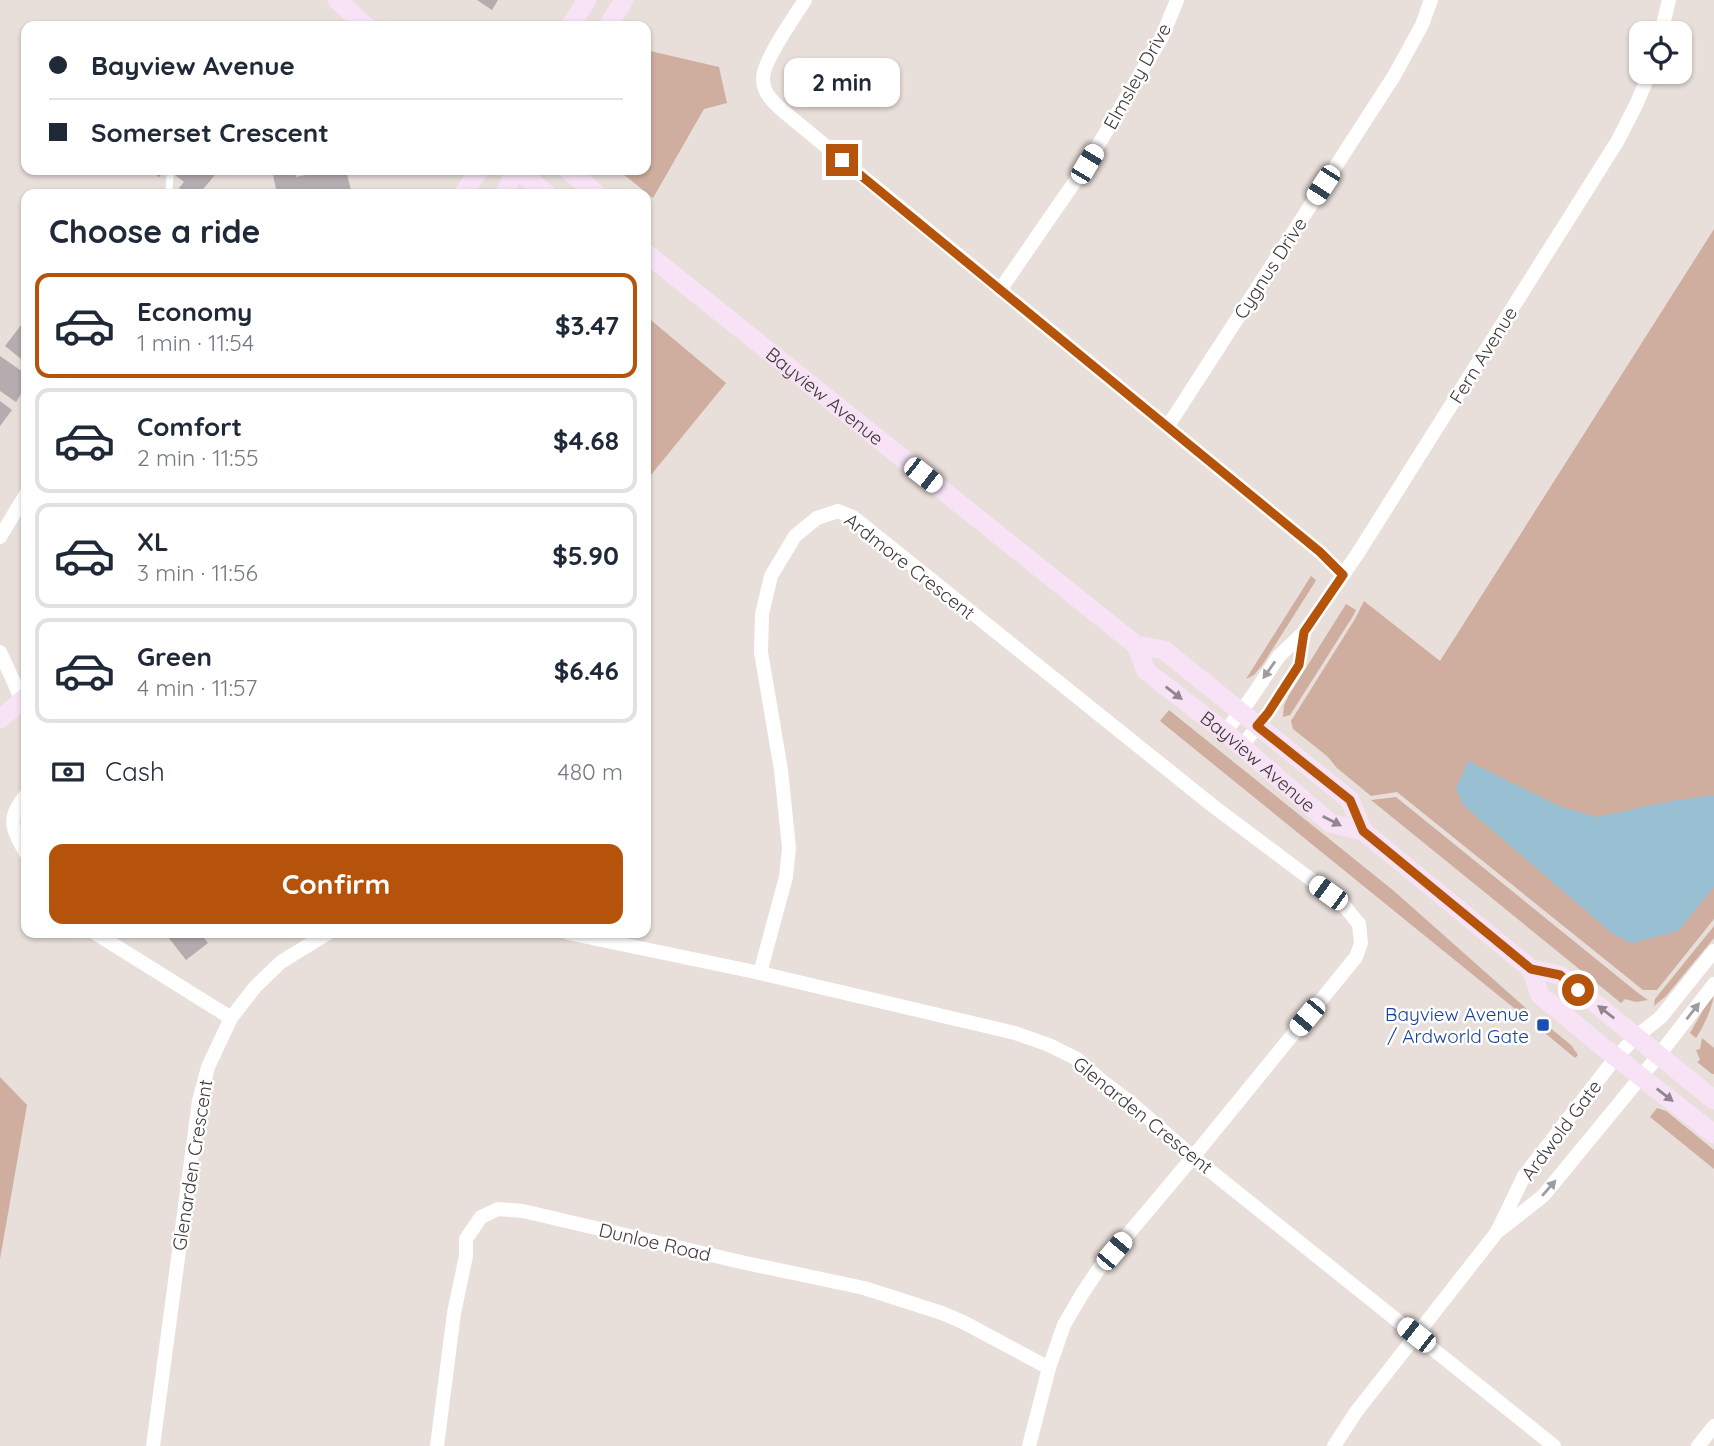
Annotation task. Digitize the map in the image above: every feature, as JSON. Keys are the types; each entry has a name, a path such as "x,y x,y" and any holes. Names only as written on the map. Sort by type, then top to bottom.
{"main road":[{"path":"337,0 360,21"},
{"path":"573,21 587,0"},
{"path":"611,21 624,0"},
{"path":"522,175 541,189"},
{"path":"574,175 591,189"},
{"name":"Bayview Avenue","path":"651,257 1136,645 1164,650 1350,800 1363,831"},
{"name":"Bayview Avenue","path":"1136,645 1146,671 1225,732 1330,823 1363,831 1531,969 1560,975 1714,1100"},
{"path":"0,719 21,702"},
{"name":"Bayview Avenue","path":"1531,969 1539,995 1714,1134"}],"street":[{"path":"805,0 768,60 762,78 768,97 1320,552 1343,575"},
{"name":"Elmsley Drive","path":"1000,290 1087,164 1163,37 1177,0"},
{"name":"Cygnus Drive","path":"1168,426 1394,76 1422,25 1431,0"},
{"path":"1664,21 1669,0"},
{"name":"Fern Avenue","path":"1225,732 1279,656 1304,632 1343,575 1617,142 1645,84"},
{"path":"0,537 21,502"},
{"name":"Ardmore Crescent","path":"760,973 786,877 789,848 781,770 761,652 762,614 771,576 795,536 817,518 838,511 853,517 1213,806 1340,902 1359,924 1361,943 1356,957 1193,1157"},
{"name":"Fern Avenue","path":"1241,747 1268,713 1299,665 1304,632"},
{"path":"0,652 21,693"},
{"path":"21,801 14,811 14,832 21,844"},
{"path":"103,938 230,1018"},
{"name":"Glenarden Crescent","path":"153,1446 199,1101 208,1067 230,1018 255,987 282,962 320,938"},
{"name":"Glenarden Crescent","path":"592,938 760,973 1015,1033 1077,1059 1193,1157 1553,1446"},
{"name":"Ardwold Gate","path":"1334,1446 1356,1412 1497,1232 1524,1175 1616,1057 1661,1017 1714,951"},
{"name":"Ardwold Gate","path":"1497,1232 1544,1196 1714,984"},
{"path":"1028,1446 1049,1368 1064,1325 1098,1270 1193,1157"},
{"name":"Dunloe Road","path":"437,1446 454,1313 466,1256 466,1239 481,1217 498,1209 523,1211 741,1262 864,1287 963,1322 1049,1368"},
{"path":"1698,1446 1714,1426"}],"shaded area":[{"path":"651,51 719,67 727,103 704,109 653,198 651,189 642,189 624,175 651,175"},
{"path":"1714,229 1714,919 1657,990 1643,990 1397,792 1371,796 1293,729 1291,721 1364,601 1440,661"},
{"path":"651,320 726,383 651,475"},
{"path":"1311,576 1315,582 1263,664 1254,675 1246,679"},
{"path":"1346,604 1356,610 1353,616 1290,715 1283,717 1284,705 1289,695"},
{"path":"1169,710 1394,891 1529,1011 1525,1017 1160,721"},
{"path":"1396,797 1648,1000 1636,1002 1625,999 1621,1003 1371,800"},
{"path":"1714,926 1714,938 1666,996 1654,1006 1655,999"},
{"path":"1714,991 1708,1015 1696,1038 1690,1033"},
{"path":"1549,1027 1571,1045 1578,1055 1575,1058 1545,1033"},
{"path":"1702,1038 1714,1048 1714,1074 1697,1062 1700,1060 1696,1050 1700,1049"},
{"path":"0,1077 27,1105 0,1259"},
{"path":"1657,1108 1666,1111 1714,1150 1714,1169 1650,1117"}],"water":[{"path":"1468,761 1561,807 1597,817 1714,795 1714,887 1678,931 1632,943 1614,935 1464,806 1456,788"}],"building":[{"path":"477,0 498,0 492,10"},
{"path":"175,175 215,175 203,189 180,189 184,182"},
{"path":"273,175 347,175 351,189 276,189"},
{"path":"21,325 21,359 5,346"},
{"path":"0,356 21,371 21,394 16,402 0,391"},
{"path":"0,401 12,410 0,426"},
{"path":"169,938 204,938 208,943 186,960"}],"place":[{"name":"Bayview Avenue / Ardworld Gate","path":"1543,1025"}],"route":[{"path":"842,160 1168,426 1320,552 1343,575 1304,632 1299,665 1257,726 1350,800 1363,831 1531,969 1560,975 1578,990"}]}
